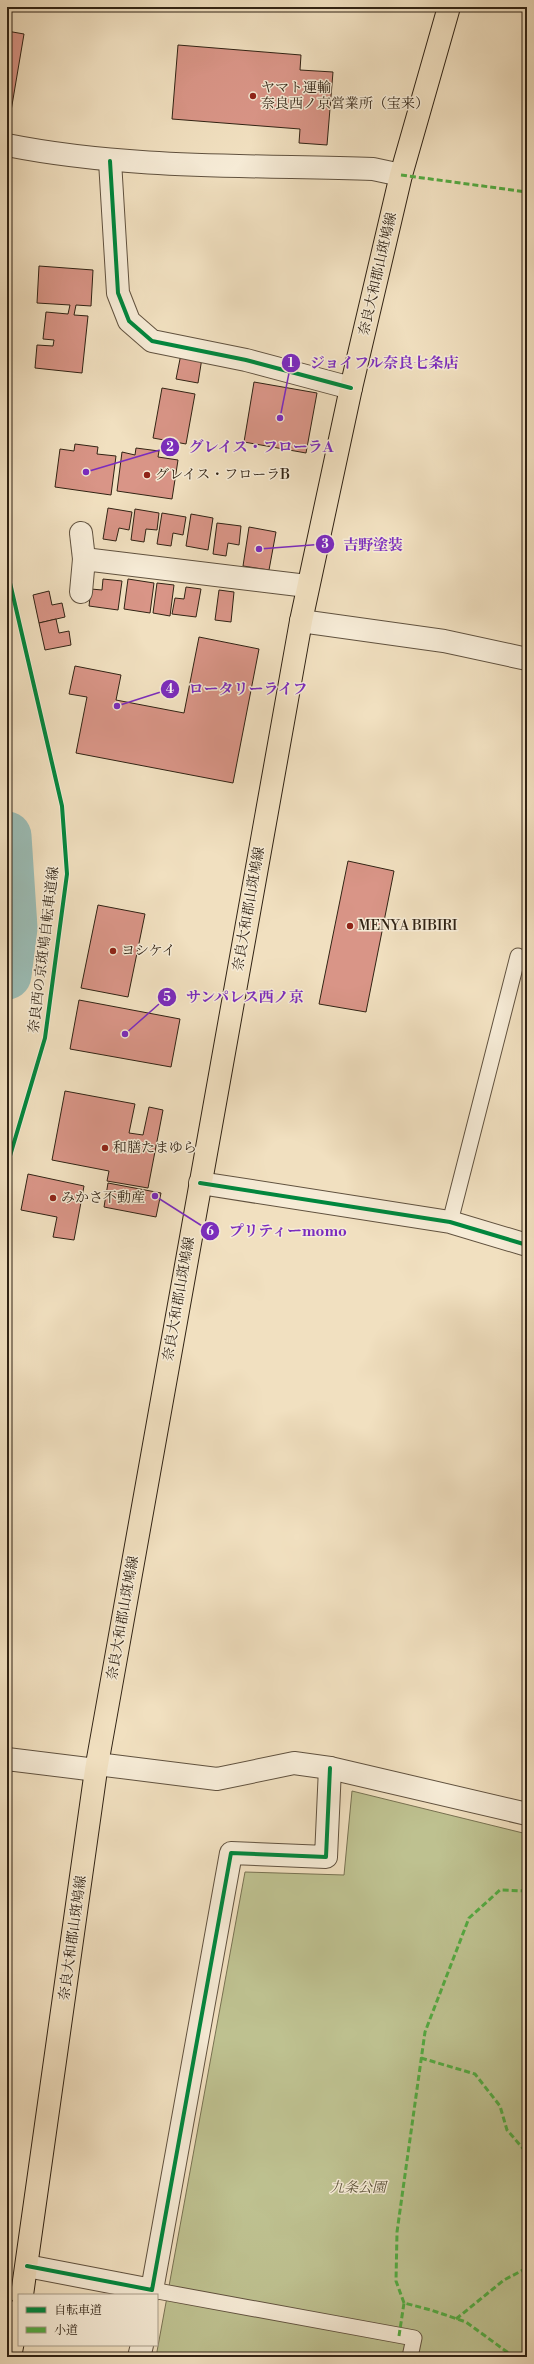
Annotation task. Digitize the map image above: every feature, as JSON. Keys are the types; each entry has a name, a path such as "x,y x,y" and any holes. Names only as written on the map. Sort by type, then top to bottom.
{"main road":[{"name":"奈良大和郡山斑鳩線","path":"22,2294 97,1767 307,586 401,174 449,7"},
{"path":"10,2357 18,2315"}],"street":[{"path":"7,146 110,161 373,169 401,174"},
{"path":"110,161 118,293 129,321 152,341 246,360 351,388"},
{"path":"81,533 84,559 81,592"},
{"path":"84,559 307,586"},
{"path":"301,621 444,641 527,659"},
{"path":"200,1182 450,1222 527,1245"},
{"path":"7,1759 217,1779 294,1762 330,1768 527,1814"},
{"path":"27,2266 152,2293 231,1853 326,1857 330,1768"},
{"path":"139,2357 142,2346"}],"lane":[{"path":"450,1222 518,956"},
{"path":"158,2294 414,2338 410,2357"}],"green space":[{"name":"九条公園","path":"352,1791 527,1834 527,2357 156,2357 245,1872 344,1875"}],"building":[{"path":"7,31 24,34 10,117 7,116"},
{"name":"ヤマト運輸 奈良西ノ京営業所（宝来）","path":"178,45 301,55 300,70 333,72 327,145 299,143 300,129 172,119"},
{"path":"39,266 93,270 91,306 76,305 74,315 88,316 82,373 35,368 37,345 53,346 54,340 43,339 46,312 68,314 70,305 37,303"},
{"path":"181,354 202,358 198,383 176,379"},
{"path":"254,382 317,393 306,453 244,442"},
{"path":"162,388 195,394 186,444 153,438"},
{"path":"75,444 98,447 97,454 116,456 111,495 55,487 60,449 74,451"},
{"name":"グレイス・フローラB","path":"136,448 159,451 158,457 178,460 172,499 117,491 122,452 135,455"},
{"path":"108,508 132,512 129,530 119,528 116,541 103,539"},
{"path":"135,509 159,513 157,530 146,529 144,542 131,540"},
{"path":"162,513 186,517 183,535 173,533 171,546 157,544"},
{"path":"191,514 213,518 208,550 186,546"},
{"path":"217,523 241,526 239,545 228,543 226,556 213,554"},
{"path":"249,527 276,532 269,570 243,566"},
{"path":"103,579 122,581 118,610 89,606 91,589 102,590"},
{"path":"128,579 154,583 150,613 124,609"},
{"path":"157,583 174,585 170,616 153,613"},
{"path":"186,587 201,589 196,617 172,614 175,598 184,599"},
{"path":"219,590 234,592 231,622 215,620"},
{"path":"49,591 52,605 62,603 65,617 39,623 33,595"},
{"path":"56,619 59,633 69,631 71,645 45,650 39,623"},
{"path":"199,637 259,649 233,783 76,753 87,697 69,694 75,666 121,675 116,700 184,713"},
{"path":"348,861 394,871 366,1012 319,1004"},
{"name":"ヨシケイ","path":"98,905 145,914 128,997 81,988"},
{"path":"79,1000 180,1019 171,1067 70,1049"},
{"name":"和膳たまゆら","path":"65,1091 135,1104 129,1133 143,1135 149,1107 163,1110 148,1188 107,1181 109,1171 52,1160"},
{"name":"みかさ不動産","path":"28,1174 84,1186 74,1240 53,1237 57,1217 21,1210"},
{"path":"108,1183 161,1193 156,1217 104,1207"}],"waterway":[{"path":"7,836 13,928 7,975"}],"marked path":[{"path":"401,175 527,192"},
{"path":"404,2303 396,2281 397,2232 425,2032 469,1918 500,1890 527,1891"},
{"path":"421,2058 475,2074 500,2106 507,2130 527,2153"},
{"path":"456,2319 504,2280 527,2268"},
{"path":"399,2336 404,2303 431,2310 466,2322 514,2357"}],"cycle path":[{"path":"110,161 118,293 129,321 152,341 246,360 351,388"},
{"name":"奈良西の京斑鳩自転車道線","path":"7,570 62,806 67,874 45,1038 7,1166"},
{"path":"200,1183 450,1222 527,1245"},
{"path":"27,2266 152,2290 231,1853 326,1857 330,1768"}],"place":[{"name":"ヤマト運輸 奈良西ノ京営業所（宝来）","path":"253,96"},
{"name":"ジョイフル奈良七条店","path":"280,418"},
{"name":"グレイス・フローラA","path":"86,472"},
{"name":"グレイス・フローラB","path":"147,475"},
{"name":"吉野塗装","path":"259,549"},
{"name":"ロータリーライフ","path":"117,706"},
{"name":"MENYA BIBIRI","path":"350,926"},
{"name":"ヨシケイ","path":"113,951"},
{"name":"サンパレス西ノ京","path":"125,1034"},
{"name":"和膳たまゆら","path":"105,1148"},
{"name":"プリティーmomo","path":"155,1196"},
{"name":"みかさ不動産","path":"53,1198"}]}
